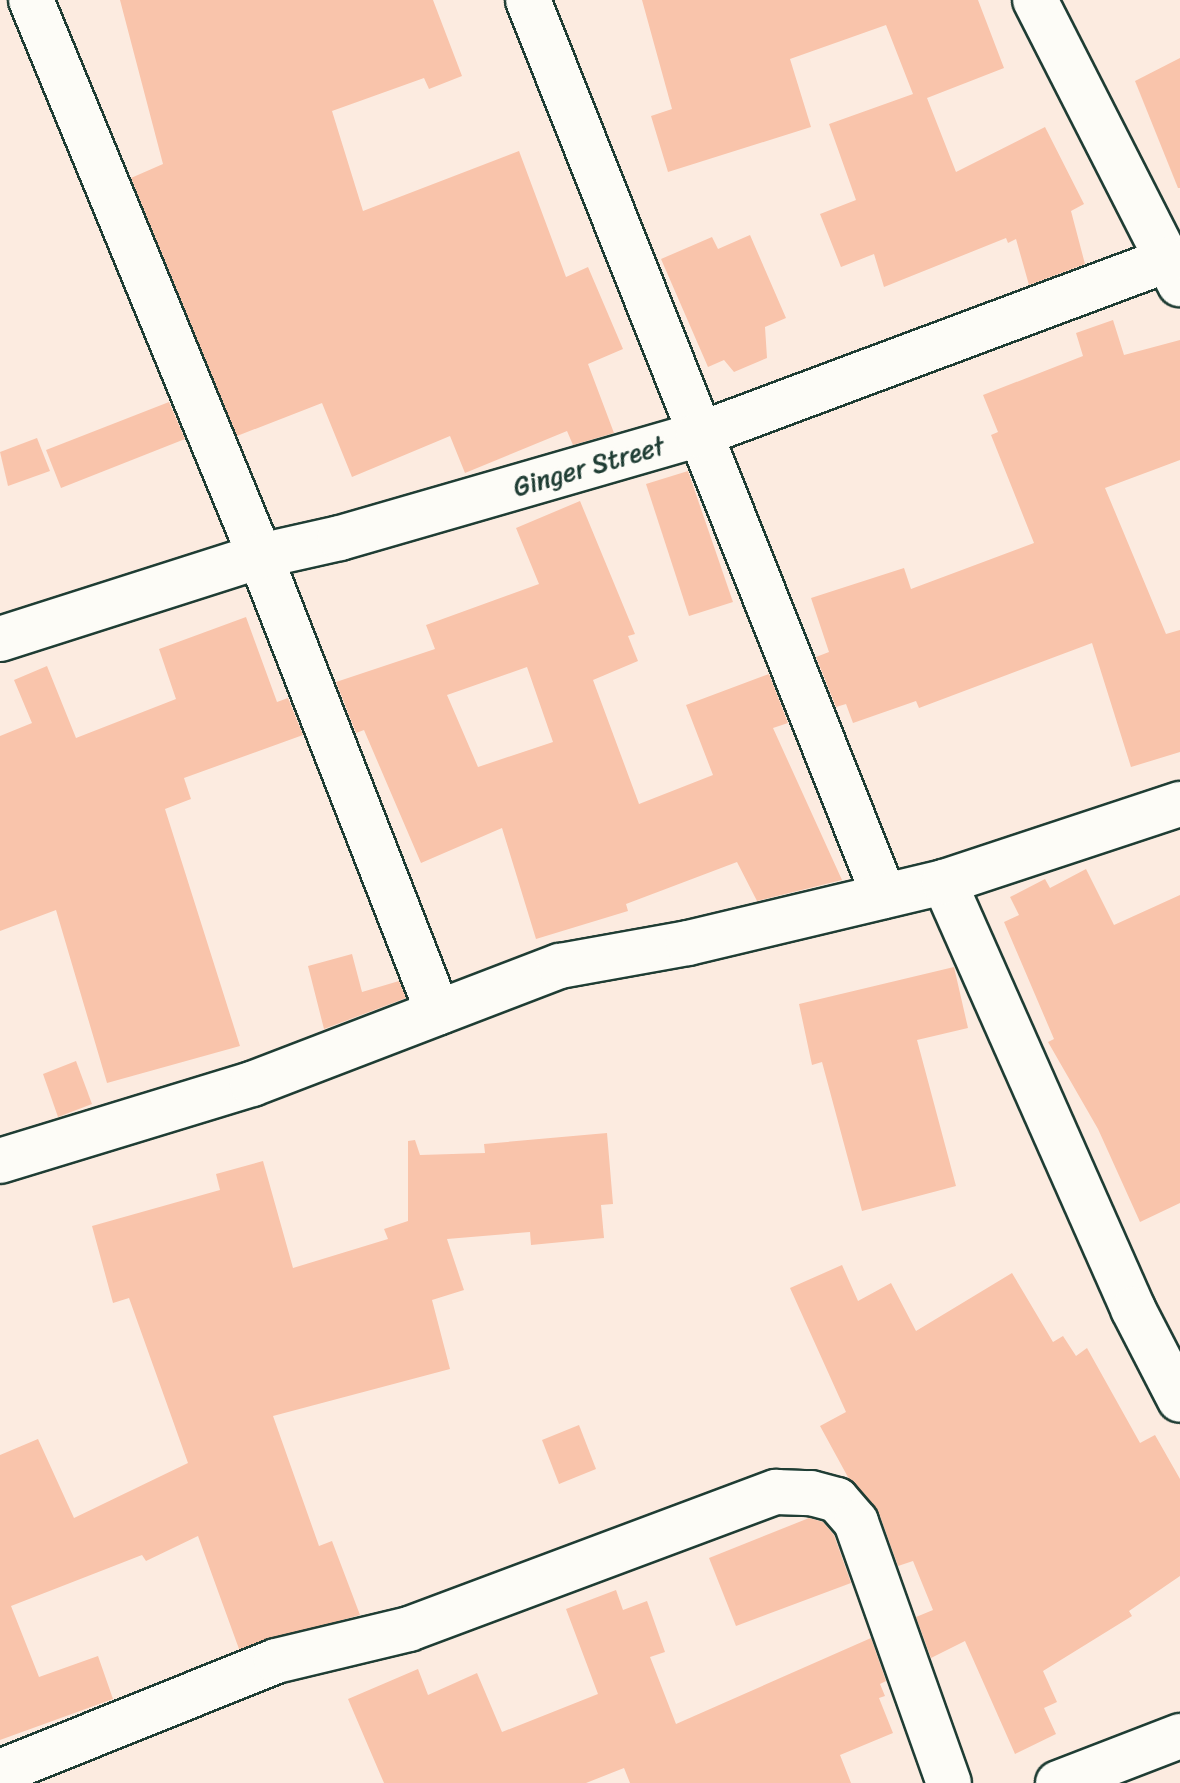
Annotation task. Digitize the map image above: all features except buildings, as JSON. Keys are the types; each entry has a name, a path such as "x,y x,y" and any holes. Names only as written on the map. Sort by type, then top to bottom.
{"street":[{"path":"31,0 260,556 438,1012"},
{"path":"528,0 698,435 884,896"},
{"path":"1035,0 1125,168 1173,272"},
{"name":"Ginger Street","path":"0,639 260,556 340,538 698,435 1173,272"},
{"path":"0,1161 252,1084 560,966 688,943 944,882 1180,804"},
{"path":"944,882 1133,1309 1180,1400"},
{"path":"0,1772 276,1661 409,1629 776,1492 811,1493 837,1500 856,1522 949,1783"},
{"path":"1058,1783 1180,1736"}]}
